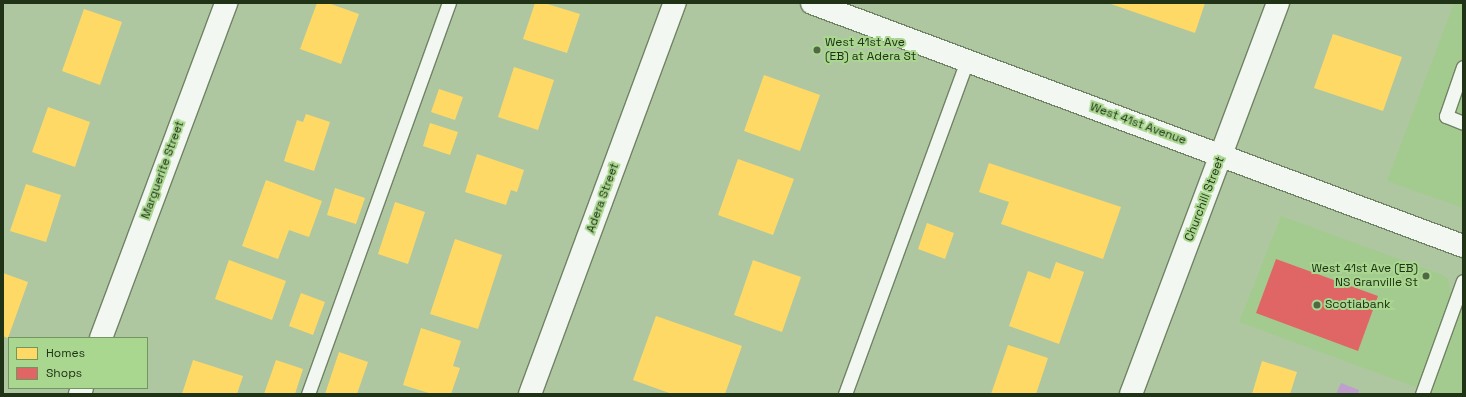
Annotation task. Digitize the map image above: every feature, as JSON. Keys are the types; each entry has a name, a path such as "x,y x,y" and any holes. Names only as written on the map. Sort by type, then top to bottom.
{"street":[{"name":"Marguerite Street","path":"101,337 226,3"},
{"name":"Adera Street","path":"530,394 675,3"},
{"name":"West 41st Avenue","path":"812,3 1221,154 1463,246"},
{"name":"Churchill Street","path":"1131,394 1278,3"}],"lane":[{"path":"308,394 449,3"},
{"path":"845,394 967,60"},
{"path":"1463,67 1446,116 1463,123"},
{"path":"1422,394 1463,281"}],"shaded area":[{"path":"1454,3 1463,3 1463,208 1387,181"},
{"path":"1281,216 1443,275 1448,279 1450,292 1463,296 1463,394 1435,394 1239,322"},
{"path":"1341,383 1359,390 1358,394 1336,394"}],"building: Homes":[{"path":"317,3 328,3 359,14 341,64 300,49"},
{"path":"535,3 544,3 580,14 567,53 523,39"},
{"path":"1108,3 1205,3 1195,33"},
{"path":"84,9 122,22 100,85 62,71"},
{"path":"1333,34 1402,57 1383,111 1314,88"},
{"path":"514,67 554,80 538,130 498,117"},
{"path":"764,75 820,95 800,151 744,131"},
{"path":"439,89 463,97 455,120 431,112"},
{"path":"48,107 90,122 75,167 32,152"},
{"path":"306,114 330,122 314,171 284,161 297,120 303,122"},
{"path":"430,123 458,132 450,155 423,146"},
{"path":"477,154 524,170 517,192 511,190 506,205 465,192"},
{"path":"738,159 794,179 773,235 718,215"},
{"path":"989,163 1121,207 1103,259 1001,224 1009,202 979,192"},
{"path":"266,180 322,201 309,237 289,230 278,259 242,246"},
{"path":"26,184 61,195 46,242 10,231"},
{"path":"335,188 365,198 356,224 327,215"},
{"path":"395,202 425,212 408,264 378,254"},
{"path":"927,223 954,233 945,259 918,249"},
{"path":"455,239 502,255 478,329 430,314"},
{"path":"229,260 286,281 272,320 215,299"},
{"path":"753,260 801,277 782,332 734,315"},
{"path":"1056,262 1084,272 1059,344 1009,326 1028,271 1050,279"},
{"path":"3,273 28,282 8,338 3,336"},
{"path":"301,293 325,302 313,335 289,326"},
{"path":"656,316 742,346 725,394 672,394 633,380"},
{"path":"421,328 461,341 453,366 460,368 451,394 432,394 403,385"},
{"path":"1008,345 1048,358 1036,394 991,394"},
{"path":"339,352 368,362 357,394 325,394"},
{"path":"193,360 243,376 237,394 182,394"},
{"path":"276,360 303,369 295,394 264,394"},
{"path":"1262,361 1297,372 1290,394 1252,394"}],"building: Shops":[{"name":"Scotiabank","path":"1276,259 1378,296 1358,351 1256,313"}],"place":[{"name":"West 41st Ave (EB) at Adera St","path":"817,50"},
{"name":"West 41st Ave (EB) NS Granville St","path":"1426,276"},
{"name":"Scotiabank","path":"1317,305"}]}
